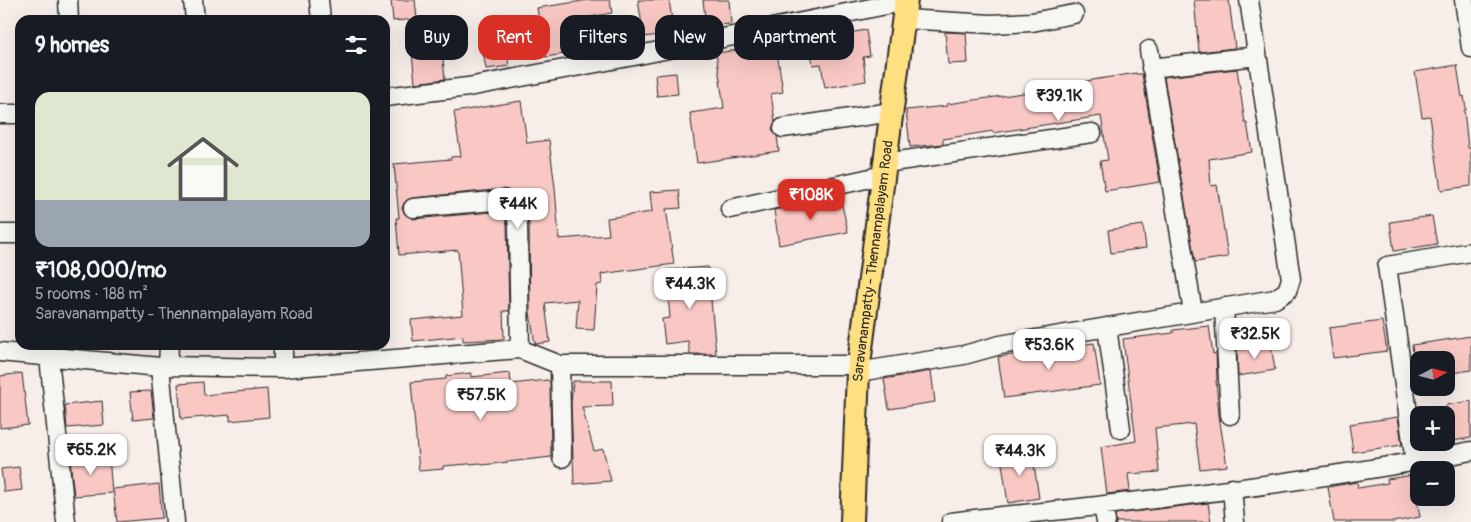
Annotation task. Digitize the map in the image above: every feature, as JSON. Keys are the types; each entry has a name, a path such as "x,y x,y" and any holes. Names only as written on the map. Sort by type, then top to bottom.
{"main road":[{"name":"Saravanampatty - Thennampalayam Road","path":"852,522 859,368 905,6"}],"street":[{"path":"68,0 70,15"},
{"path":"193,0 194,15"},
{"path":"319,0 320,15"},
{"path":"0,352 164,366 283,368 520,350 560,365 859,368 964,355 1000,345 1275,298 1287,291 1291,279 1249,0"},
{"path":"1464,0 1471,48"},
{"path":"390,96 468,87 905,6 991,24 1032,22 1074,14"},
{"path":"1193,312 1150,59 1257,56"},
{"path":"783,128 892,112"},
{"path":"0,114 15,114"},
{"path":"730,209 884,169 1092,133"},
{"path":"413,208 505,200 512,202 518,224 520,350"},
{"path":"0,234 15,234"},
{"path":"1416,461 1387,266 1471,252"},
{"path":"1224,307 1230,415"},
{"path":"1107,327 1121,429"},
{"path":"168,350 164,366 175,522"},
{"path":"283,350 283,368"},
{"path":"49,357 66,522"},
{"path":"560,365 562,458"},
{"path":"1421,461 1471,451"},
{"path":"951,522 1105,514 1232,488 1410,463"},
{"path":"1232,488 1235,522"}],"building":[{"path":"391,0 415,0 417,15 405,15 405,20 393,21"},
{"path":"589,0 610,0 612,13 601,15 560,15 560,55 550,56 550,15 538,15 537,8"},
{"path":"638,0 669,0 671,15 655,15 655,36 645,37 645,15 640,15"},
{"path":"703,0 729,0 731,24 724,25 724,15 705,15"},
{"path":"1194,0 1229,0 1235,48 1199,52"},
{"path":"866,30 870,56 863,57 866,81 825,88 821,64 813,65 812,60 854,60 854,32"},
{"path":"945,32 966,33 968,63 948,64"},
{"path":"734,51 734,60 778,60 783,92 771,94 775,121 772,129 777,136 779,151 697,163 690,113 724,108 717,60 724,60 724,52"},
{"path":"413,60 443,60 445,79 415,83"},
{"path":"484,60 508,60 509,66 486,69"},
{"path":"1457,65 1466,110 1464,110 1468,148 1471,148 1471,186 1441,190 1430,116 1422,117 1415,72"},
{"path":"1237,69 1245,123 1247,123 1252,152 1209,159 1211,186 1217,185 1228,257 1195,262 1164,77"},
{"path":"676,73 678,94 657,96 655,75"},
{"path":"1136,73 1142,74 1160,182 1105,191 1100,161 1108,160 1101,116 943,139 943,144 910,147 906,110 947,106 947,104 1030,92 1030,90"},
{"path":"521,101 527,143 549,140 559,239 609,235 607,218 652,212 650,192 679,190 681,208 666,209 674,264 601,274 602,284 597,285 594,330 576,329 578,300 545,303 550,342 535,344 530,313 529,224 524,203 519,194 504,189 412,198 404,203 402,208 405,214 413,219 504,211 507,225 509,311 503,311 504,339 463,341 463,336 413,341 411,320 463,315 458,250 399,255 396,218 399,218 394,164 451,159 451,157 461,156 454,112"},
{"path":"840,196 848,232 779,245 774,210"},
{"path":"1432,216 1437,244 1394,251 1390,222"},
{"path":"1143,225 1146,248 1111,253 1108,230"},
{"path":"708,267 716,354 690,354 688,341 665,344 662,319 670,318 666,270"},
{"path":"1382,321 1387,351 1333,358 1329,328"},
{"path":"1209,326 1213,354 1216,353 1219,416 1227,466 1200,469 1194,424 1155,428 1159,472 1128,474 1130,491 1107,494 1101,447 1136,441 1123,339 1173,333 1173,330"},
{"path":"1471,336 1471,370 1455,373 1455,351 1413,351 1412,345"},
{"path":"1094,343 1100,385 1004,398 998,357"},
{"path":"1271,344 1275,370 1238,376 1237,349"},
{"path":"931,371 935,402 889,409 884,379"},
{"path":"22,373 28,425 0,428 0,376"},
{"path":"471,373 471,377 510,373 511,384 548,380 550,382 551,457 482,465 481,463 443,466 443,469 419,471 411,382 446,379 446,376"},
{"path":"573,381 612,381 613,406 582,407 594,451 603,449 611,481 574,484 571,403"},
{"path":"203,382 204,395 267,389 269,417 230,421 230,415 181,419 178,384"},
{"path":"151,391 154,418 133,420 130,392"},
{"path":"102,401 104,425 67,428 65,405"},
{"path":"1471,401 1471,438 1455,441 1455,406 1446,405"},
{"path":"1398,417 1402,445 1353,452 1349,424"},
{"path":"1032,452 1039,498 1008,503 1001,457"},
{"path":"109,456 112,493 74,496 70,459"},
{"path":"19,467 22,490 4,492 1,469"},
{"path":"1410,475 1410,506 1418,506 1420,517 1393,522 1334,522 1328,487 1357,482 1358,488 1388,483 1387,479"},
{"path":"159,484 162,518 117,522 113,489"},
{"path":"1208,503 1211,522 1116,522 1115,514"}]}
